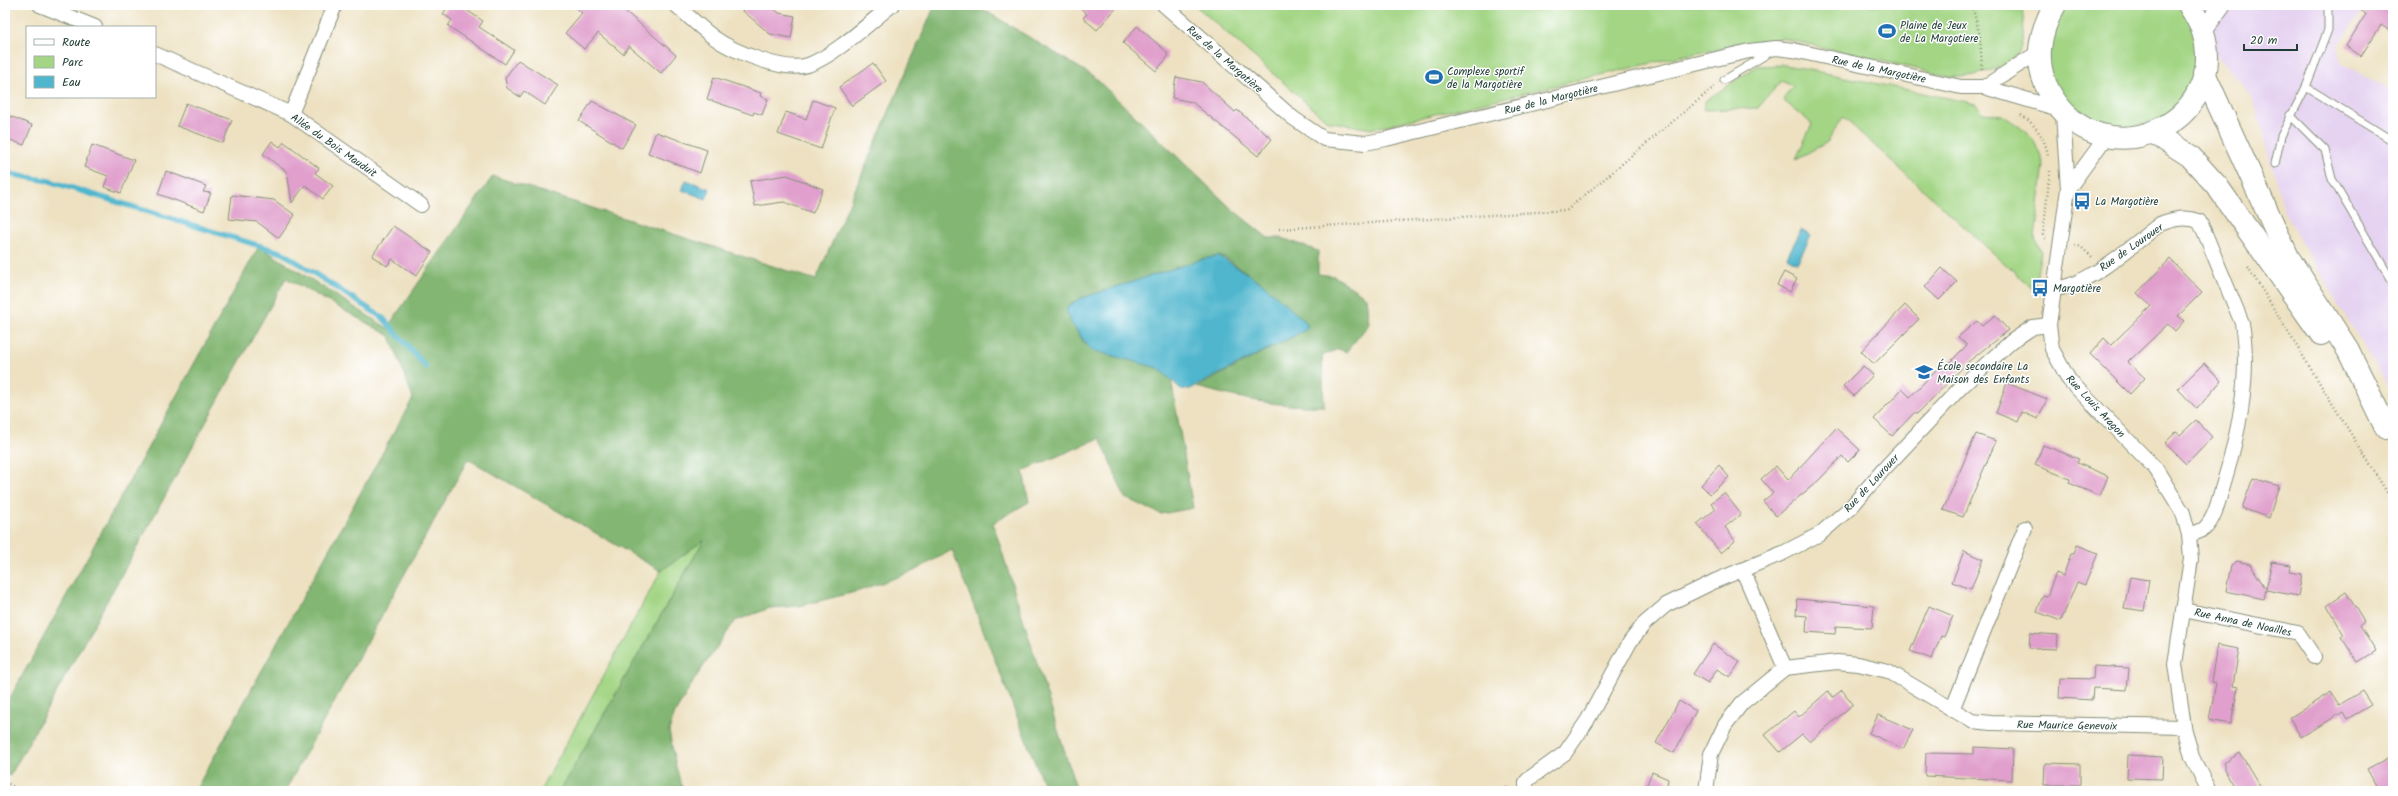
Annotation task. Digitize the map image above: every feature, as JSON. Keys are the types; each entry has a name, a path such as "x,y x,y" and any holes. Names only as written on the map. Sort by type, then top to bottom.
{"main road":[{"path":"2046,11 2039,52 2044,83 2061,112 2083,129 2106,137 2130,138 2154,133 2172,123 2187,109 2198,92 2204,72 2206,52 2203,31 2189,5"},
{"path":"2204,72 2288,257 2348,350 2391,429"},
{"path":"2154,133 2190,156 2218,186 2391,429"}],"street":[{"path":"40,5 92,26"},
{"path":"291,114 335,5"},
{"path":"676,5 727,46 790,68 807,66 824,57 892,5"},
{"name":"Rue de la Margotière","path":"1164,5 1293,118 1324,139 1342,142 1365,143 1386,139 1749,51 1776,48 1793,50 1961,87 1984,87 2061,112"},
{"path":"2203,31 2222,5"},
{"path":"1984,87 2039,52"},
{"name":"Allée du Bois Mauduit","path":"156,54 291,114 421,205"},
{"name":"Rue Louis Aragon","path":"2061,112 2068,189 2049,325 2052,349 2069,380 2156,469 2183,513 2189,535"},
{"name":"Rue Louis Aragon","path":"2068,189 2106,137"},
{"name":"Rue de Lourouer","path":"2054,289 2067,287 2096,272 2160,224 2169,221 2192,218 2199,221 2242,323 2244,338 2242,398 2239,426 2230,464 2215,511 2204,530 2189,535"},
{"name":"Rue de Lourouer","path":"1525,789 1530,778 1565,753 1587,721 1630,642 1644,624 1666,605 1715,581 1743,571 1784,553 1820,534 1852,507 1883,470 1973,376 2012,341 2033,327 2049,325"},
{"path":"1952,710 2026,528"},
{"name":"Rue Anna de Noailles","path":"2189,535 2190,574 2175,664 2184,727 2192,757 2209,791"},
{"path":"1706,791 1711,754 1725,725 1742,703 1786,668 1743,571"},
{"name":"Rue Anna de Noailles","path":"2183,610 2298,633 2314,657"},
{"name":"Rue Maurice Genevoix","path":"1786,668 1837,662 1858,664 1888,672 1972,721 1991,723 2184,727"}],"lane":[{"path":"2275,164 2281,136 2290,115 2306,87 2328,30 2328,5"},
{"path":"1724,80 1776,48"},
{"path":"2306,87 2393,140"},
{"path":"2290,115 2325,150 2332,179 2393,282"}],"path":[{"path":"1972,5 1980,36 1984,87"},
{"path":"1279,229 1567,210 1724,80"},
{"path":"2018,114 2038,130 2047,146 2049,160"},
{"path":"2050,167 2042,235 2046,240 2061,243"},
{"path":"5,782 21,791"}],"shaded area":[{"path":"2175,5 2367,5 2339,44 2341,63 2393,91 2393,396 2286,216 2252,98"}],"green space":[{"path":"935,5 976,5 1093,76 1233,210 1268,238 1282,238 1318,251 1318,274 1334,276 1366,297 1369,324 1346,352 1338,349 1322,356 1324,406 1275,404 1197,387 1307,329 1307,323 1262,283 1225,258 1219,256 1203,259 1082,298 1068,306 1066,310 1083,341 1091,350 1153,366 1162,371 1171,379 1193,508 1161,514 1125,498 1100,438 1023,471 1029,502 993,523 1077,791 1046,791 952,550 914,571 859,591 799,606 770,608 735,621 696,677 675,713 669,731 676,767 683,791 560,791 704,540 661,571 468,459 285,791 195,791 413,398 390,336 286,278 10,776 5,774 5,707 259,246 387,328 493,176 816,280"},
{"name":"Complexe sportif de la Margotière","path":"1195,5 2021,5 2024,25 2020,47 2013,58 2000,67 1975,75 1951,77 1781,38 1682,56 1371,129 1327,121"},
{"path":"2055,5 2189,5 2203,31 2187,109 2106,137 2044,83"},
{"path":"1785,65 1977,104 1983,113 2003,115 2013,121 2033,139 2044,164 2035,238 2041,252 2034,290 1843,117 1826,143 1796,159 1812,124 1783,100 1793,86 1781,81 1758,108 1703,110 1705,101 1757,66"},
{"path":"705,538 560,791 540,791 661,571"}],"water":[{"path":"686,180 710,189 706,199 682,190"},
{"path":"1801,230 1811,236 1797,263 1787,257"},
{"path":"1219,256 1262,283 1307,323 1307,329 1190,389 1182,390 1158,368 1091,350 1071,323 1066,310 1068,306 1082,298 1203,259"}],"building":[{"path":"449,5 459,5 483,21 479,27 514,50 505,64 448,26 452,20 443,14"},
{"path":"573,5 618,5 676,55 661,73 629,46 623,54 598,33 584,49 565,33 582,13"},
{"path":"736,5 770,5 779,13 795,16 791,38 770,34"},
{"path":"1077,5 1119,5 1097,30 1083,18 1087,14"},
{"path":"2353,5 2381,5 2393,13 2393,33 2381,25 2361,56 2346,46 2366,14"},
{"path":"1137,26 1167,52 1167,58 1156,71 1123,43"},
{"path":"518,60 558,85 545,105 524,91 520,97 507,88 505,78"},
{"path":"873,63 886,81 852,106 839,87"},
{"path":"714,77 761,93 760,96 768,99 762,115 754,112 753,115 707,99"},
{"path":"1176,77 1202,82 1235,112 1237,110 1272,139 1258,156 1192,102 1172,98"},
{"path":"813,100 835,108 821,149 778,134 786,112 806,119"},
{"path":"592,101 636,125 622,148 579,121"},
{"path":"186,103 232,120 223,143 177,126"},
{"path":"5,114 32,125 24,145 5,138"},
{"path":"656,132 707,150 700,173 648,153"},
{"path":"272,141 280,147 284,142 319,168 315,173 333,186 323,199 305,185 292,203 287,172 263,154"},
{"path":"92,145 134,160 121,193 104,187 108,176 84,167"},
{"path":"166,171 206,186 203,192 211,193 204,211 158,194"},
{"path":"787,175 823,189 813,213 784,202 755,206 750,181"},
{"path":"232,195 274,200 295,215 279,238 257,222 229,219"},
{"path":"393,226 432,252 416,276 392,259 387,266 372,256"},
{"path":"2170,259 2202,292 2178,316 2184,321 2175,331 2168,324 2128,362 2145,378 2130,394 2090,354 2104,338 2111,345 2151,306 2137,293"},
{"path":"1942,268 1957,282 1939,300 1925,287"},
{"path":"1784,272 1797,279 1790,292 1777,285"},
{"path":"1905,305 1919,319 1874,364 1861,351"},
{"path":"1995,315 2008,330 1968,362 1917,414 1915,412 1892,436 1874,419 1902,389 1910,397 1939,367 1942,370 1967,345 1958,337 1977,321 1982,326"},
{"path":"2204,363 2221,381 2197,409 2178,389"},
{"path":"1863,366 1873,375 1854,396 1843,386"},
{"path":"2007,383 2047,399 2038,419 2022,412 2018,422 1996,413"},
{"path":"2196,420 2212,437 2186,464 2165,443 2176,432 2180,435"},
{"path":"1836,428 1860,450 1848,462 1842,456 1818,481 1776,516 1763,501 1773,493 1761,479 1776,466 1788,480"},
{"path":"1976,434 1996,441 1963,517 1943,510"},
{"path":"2043,445 2079,459 2077,463 2108,476 2100,496 2069,483 2070,479 2035,465"},
{"path":"1719,465 1729,477 1710,494 1701,485"},
{"path":"2253,478 2279,486 2269,518 2242,508"},
{"path":"1724,493 1741,514 1725,527 1735,541 1721,553 1697,524 1716,509 1711,503"},
{"path":"2077,545 2098,553 2085,585 2077,582 2061,621 2037,612 2043,595 2047,596 2056,573 2063,576 2071,554 2074,554"},
{"path":"1964,551 1983,559 1971,589 1952,582"},
{"path":"2237,561 2250,564 2266,589 2272,562 2291,565 2290,572 2302,574 2298,596 2266,590 2264,599 2226,591 2231,565"},
{"path":"2130,577 2149,580 2144,611 2124,608"},
{"path":"2346,592 2364,622 2360,625 2376,651 2358,662 2341,637 2344,635 2327,605"},
{"path":"1797,599 1874,606 1872,628 1836,626 1835,634 1806,632 1807,616 1796,615"},
{"path":"1929,606 1953,616 1944,637 1941,636 1932,659 1910,651"},
{"path":"2030,633 2058,635 2057,649 2029,648"},
{"path":"1713,644 1740,662 1730,677 1717,669 1708,683 1693,674"},
{"path":"2217,645 2239,649 2233,686 2238,687 2231,724 2209,720 2216,683 2211,682"},
{"path":"2094,666 2129,668 2127,690 2093,688 2092,700 2059,698 2060,678 2093,679"},
{"path":"1842,690 1853,704 1810,742 1802,734 1780,752 1765,735 1794,711 1799,717 1828,691 1833,697"},
{"path":"2362,691 2371,705 2347,719 2343,712 2301,737 2289,718 2331,692 2339,705"},
{"path":"1679,701 1696,711 1674,753 1656,743"},
{"path":"1878,715 1913,730 1903,749 1869,733"},
{"path":"1974,747 2013,749 2012,780 1925,776 1926,753 1974,754"},
{"path":"2240,753 2263,791 2237,791 2224,769 2224,763"},
{"path":"2128,755 2163,757 2162,779 2127,778"},
{"path":"2393,755 2393,783 2379,791 2367,769"},
{"path":"2045,763 2080,764 2080,785 2044,785"},
{"path":"1652,772 1668,779 1666,791 1644,791"}],"waterway":[{"path":"5,173 49,181 283,253 383,318 426,367"}],"place":[{"name":"Plaine de Jeux de La Margotiere","path":"1887,31"},
{"name":"Complexe sportif de la Margotière","path":"1434,77"},
{"name":"La Margotière","path":"2082,201"},
{"name":"Margotière","path":"2040,288"},
{"name":"École secondaire La Maison des Enfants","path":"1924,372"}]}
